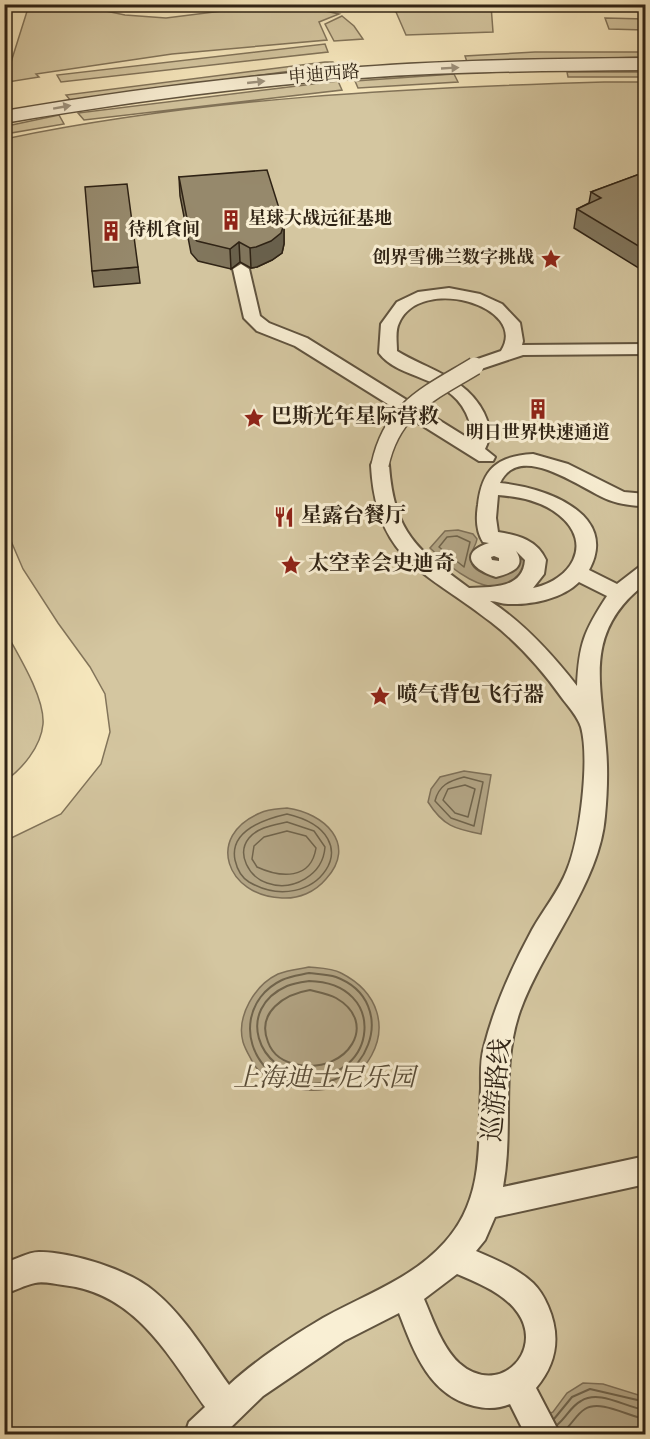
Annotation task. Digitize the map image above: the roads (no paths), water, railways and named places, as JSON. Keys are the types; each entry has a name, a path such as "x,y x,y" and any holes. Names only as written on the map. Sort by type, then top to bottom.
{"street":[{"path":"604,46 645,46"},
{"path":"399,52 503,48"},
{"name":"申迪西路","path":"139,78 266,63"},
{"name":"申迪西路","path":"4,117 85,103 318,76 471,67 645,64"},
{"path":"242,269 252,318 263,327 301,342 503,468"},
{"path":"475,450 481,441 482,429 474,405 461,390 409,367 388,353 386,333 394,311 409,300 434,293 462,295 485,301 504,313 512,325 515,342 508,354"},
{"path":"592,725 563,681 499,617 413,557 396,532 380,491 380,465 387,438 404,417 425,399 475,366 521,350 645,349"},
{"path":"465,595 501,594 521,587 532,577 536,565 534,555 527,548 505,538 493,543 485,515 491,482 503,468 512,462 544,462 614,495 645,500"},
{"path":"465,595 526,597 552,590 577,573 585,560 588,542 581,526 568,512 536,495 509,489 489,488"},
{"name":"巡游路线","path":"201,1434 252,1385 333,1330 406,1293 433,1275 453,1256 474,1229 485,1205 491,1174 496,1052 507,1011 540,940 579,872 593,819 595,750 588,689 589,652 600,623 619,593 645,572"},
{"path":"577,573 619,593"},
{"path":"485,1205 645,1170"},
{"path":"453,1256 516,1289 530,1303 534,1311 542,1338 539,1357 531,1373 530,1410"},
{"path":"4,1279 37,1267 74,1271 103,1280 142,1301 166,1325 227,1410"},
{"path":"406,1293 436,1357 447,1374 462,1386 481,1393 501,1392 530,1410"}],"water":[{"path":"458,530 473,534 477,539 471,558 472,564 480,571 498,573 509,571 504,542 526,555 528,566 516,581 505,586 493,587 469,579 447,564 430,548 445,531"},
{"path":"464,771 491,775 481,834 450,825 428,802 431,789 440,777"},
{"path":"287,808 301,811 324,823 337,842 339,854 335,866 326,879 312,891 288,898 263,895 247,887 236,876 229,863 228,849 232,836 243,823 263,812"},
{"path":"309,967 337,971 365,991 377,1012 379,1034 372,1055 357,1073 337,1086 313,1090 286,1085 263,1074 248,1053 242,1032 242,1022 249,1002 262,986 278,974"},
{"path":"583,1383 603,1384 645,1397 645,1434 509,1434 553,1412 567,1393"}],"place":[{"name":"星球大战远征基地","path":"231,220"},
{"name":"待机食间","path":"111,231"},
{"name":"创界雪佛兰数字挑战","path":"551,259"},
{"name":"明日世界快速通道","path":"538,409"},
{"name":"巴斯光年星际营救","path":"254,418"},
{"name":"星露台餐厅","path":"284,517"},
{"name":"太空幸会史迪奇","path":"291,565"},
{"name":"喷气背包飞行器","path":"380,696"}],"park label":[{"name":"上海迪士尼乐园","path":"324,1079"}]}
